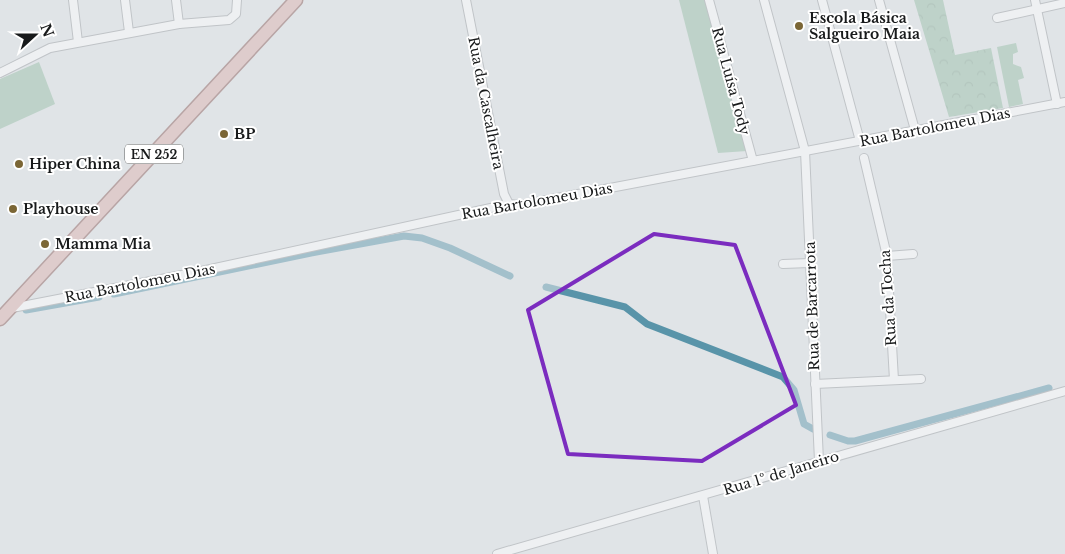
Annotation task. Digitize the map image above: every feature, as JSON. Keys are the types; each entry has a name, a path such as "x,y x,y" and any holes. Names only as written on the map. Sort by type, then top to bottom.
{"main road":[{"name":"EN 252","path":"0,318 296,0"}],"street":[{"path":"72,0 78,42"},
{"path":"125,0 129,32"},
{"path":"176,0 179,24"},
{"path":"0,73 50,48 179,24 229,20 236,14 237,0"},
{"name":"Rua da Cascalheira","path":"466,0 504,194 510,204"},
{"name":"Rua Luísa Tody","path":"709,0 753,161"},
{"name":"Rua de Barcarrota","path":"764,0 805,151 819,461"},
{"path":"822,0 860,141"},
{"path":"879,0 915,130"},
{"path":"1035,0 1061,103"},
{"path":"997,18 1065,3"},
{"name":"Rua Bartolomeu Dias","path":"10,308 192,273 510,204 520,204 1061,103"},
{"name":"Rua da Tocha","path":"864,158 887,256 894,380"},
{"path":"887,256 913,254"},
{"path":"783,264 810,263"},
{"path":"815,384 921,379"},
{"name":"Rua 1º de Janeiro","path":"497,554 1065,391"},
{"path":"703,496 713,554"}],"highlighted area":[{"path":"654,234 735,245 796,405 702,461 568,454 528,310"}],"green space":[{"path":"679,0 705,0 747,151 718,153"},
{"path":"914,0 943,0 955,55 991,48 1003,108 949,117"},
{"path":"1016,43 1018,52 1013,54 1013,64 1021,67 1024,78 1018,80 1023,104 1009,107 997,47"},
{"path":"39,62 55,104 0,129 0,79"}],"waterway":[{"path":"114,294 311,253 404,236 422,238 450,248 510,276"},
{"path":"546,287 625,307 647,324 783,377 794,390 804,424 813,429"},
{"path":"26,310 99,297"},
{"path":"830,435 848,441 855,441 1049,388"}],"place":[{"name":"Escola Básica Salgueiro Maia","path":"799,26"},
{"name":"BP","path":"224,134"},
{"name":"Hiper China","path":"19,164"},
{"name":"Playhouse","path":"13,209"},
{"name":"Mamma Mia","path":"45,244"}]}
